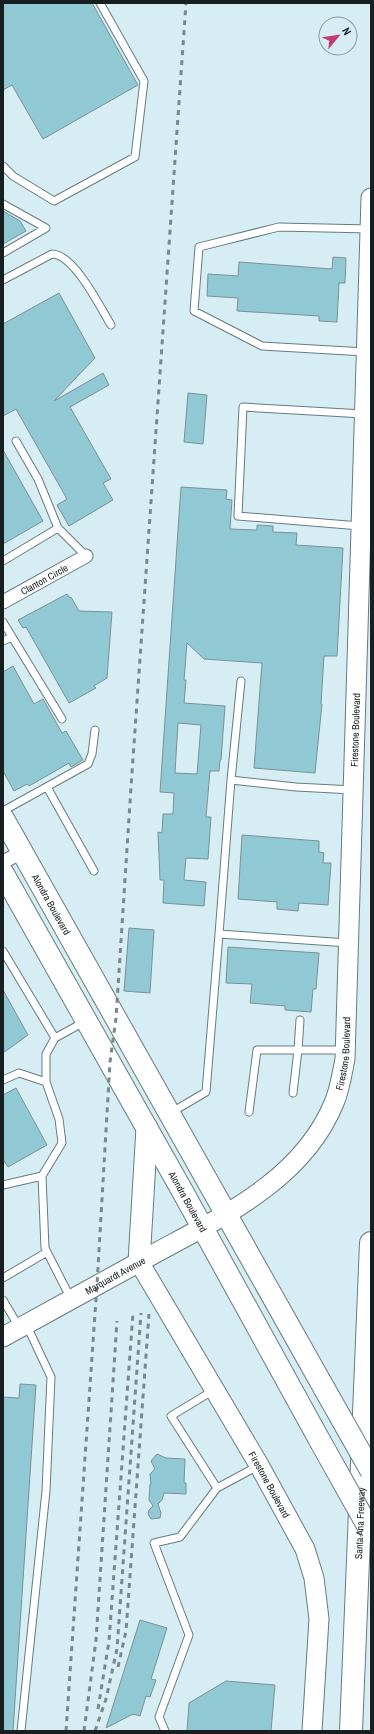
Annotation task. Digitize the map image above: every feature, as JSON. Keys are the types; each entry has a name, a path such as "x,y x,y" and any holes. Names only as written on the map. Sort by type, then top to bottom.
{"highway":[{"name":"Santa Ana Freeway","path":"351,1731 371,1243"}],"main road":[{"name":"Alondra Boulevard","path":"3,818 371,1471"},
{"name":"Alondra Boulevard","path":"3,873 147,1128 371,1532"},
{"path":"139,1262 147,1128"}],"street":[{"name":"Firestone Boulevard","path":"227,1214 274,1181 294,1163 325,1122 334,1103 341,1081 345,1050 371,198"},
{"name":"Clanton Circle","path":"3,602 86,556"},
{"path":"3,862 22,852"},
{"name":"Marquardt Avenue","path":"3,1336 227,1214"},
{"name":"Firestone Boulevard","path":"139,1262 306,1549 314,1578 319,1618 312,1731"}],"lane":[{"path":"3,166 13,176 54,201 135,157 144,81 100,3"},
{"path":"3,204 46,228 3,253"},
{"path":"366,352 262,346 194,311 199,247 278,227 370,229"},
{"path":"3,280 52,254 59,254 74,266 111,325"},
{"path":"361,526 238,516 243,407 364,414"},
{"path":"16,441 38,479 58,528 86,556"},
{"path":"3,561 58,528"},
{"path":"3,622 62,719"},
{"path":"3,642 12,637"},
{"path":"170,1114 206,1092 231,780 241,681"},
{"path":"3,811 88,764 92,754 95,730"},
{"path":"231,780 296,787 353,790"},
{"path":"47,787 94,871"},
{"path":"219,934 348,943"},
{"path":"3,951 55,1038"},
{"path":"293,1093 300,1020"},
{"path":"71,1299 45,1248 42,1176 62,1143 59,1119 46,1082 46,1054 55,1038 86,1021"},
{"path":"249,1112 257,1050 345,1050"},
{"path":"3,1080 19,1074 46,1082"},
{"path":"3,1185 42,1176"},
{"path":"3,1278 47,1252"},
{"path":"3,1300 23,1326 51,1377 46,1491 21,1731"},
{"path":"214,1390 171,1416 216,1488"},
{"path":"165,1731 159,1717 189,1635 154,1543 180,1537 216,1488 258,1465"}],"building":[{"path":"3,3 92,3 138,85 43,139 12,85 3,90"},
{"path":"3,211 20,221 26,231 3,244"},
{"path":"333,257 346,258 345,283 339,283 337,322 319,321 319,316 237,311 238,298 207,296 208,274 238,276 239,262 332,269"},
{"path":"59,293 95,358 54,401 103,373 109,385 70,407 111,479 103,483 113,500 69,526 57,505 67,499 16,409 3,416 3,324"},
{"path":"188,393 207,395 203,444 184,442"},
{"path":"3,450 43,521 3,544"},
{"path":"181,487 227,490 226,499 232,500 230,529 257,530 257,525 273,526 273,532 297,533 296,545 343,548 337,656 324,656 322,704 315,773 254,768 262,663 204,659 187,643 184,703 225,706 219,771 210,771 206,817 211,817 208,859 186,858 184,880 206,882 204,906 163,903 164,880 160,880 158,832 162,833 163,814 173,814 174,793 160,792","holes":["178,723 201,725 197,774 175,773"]},
{"path":"67,594 70,598 71,597 79,611 112,612 107,678 94,686 96,688 69,703 26,627 23,628 18,620"},
{"path":"13,666 34,704 43,699 62,733 66,731 83,760 71,767 69,763 29,786 27,784 14,791 3,771 3,672"},
{"path":"242,835 319,841 319,852 324,853 323,863 331,863 328,905 299,903 298,911 277,909 277,902 238,899"},
{"path":"129,928 154,930 150,993 124,991"},
{"path":"228,947 319,953 316,989 313,989 311,1012 285,1010 285,1006 250,1003 252,984 226,983"},
{"path":"3,990 28,1035 3,1053"},
{"path":"16,1088 47,1145 8,1167 3,1159 3,1095"},
{"path":"20,1384 36,1385 13,1731 3,1731 3,1397 19,1398"},
{"path":"157,1454 166,1458 185,1459 184,1483 186,1483 186,1494 164,1493 162,1500 158,1504 161,1513 160,1518 151,1519 148,1514 149,1510 153,1506 149,1500 151,1484 150,1474 155,1469 151,1461"},
{"path":"140,1620 167,1628 151,1679 156,1680 150,1697 146,1696 140,1716 133,1714 106,1728"},
{"path":"226,1681 275,1685 271,1731 187,1731 189,1703"}],"railway":[{"path":"66,1731 97,1285 110,1062 116,1018 186,3"},
{"path":"98,1709 109,1641 133,1313"},
{"path":"95,1731 106,1699 117,1649 141,1313"},
{"path":"118,1667 126,1631 149,1314"},
{"path":"84,1731 96,1640 117,1321"}]}
